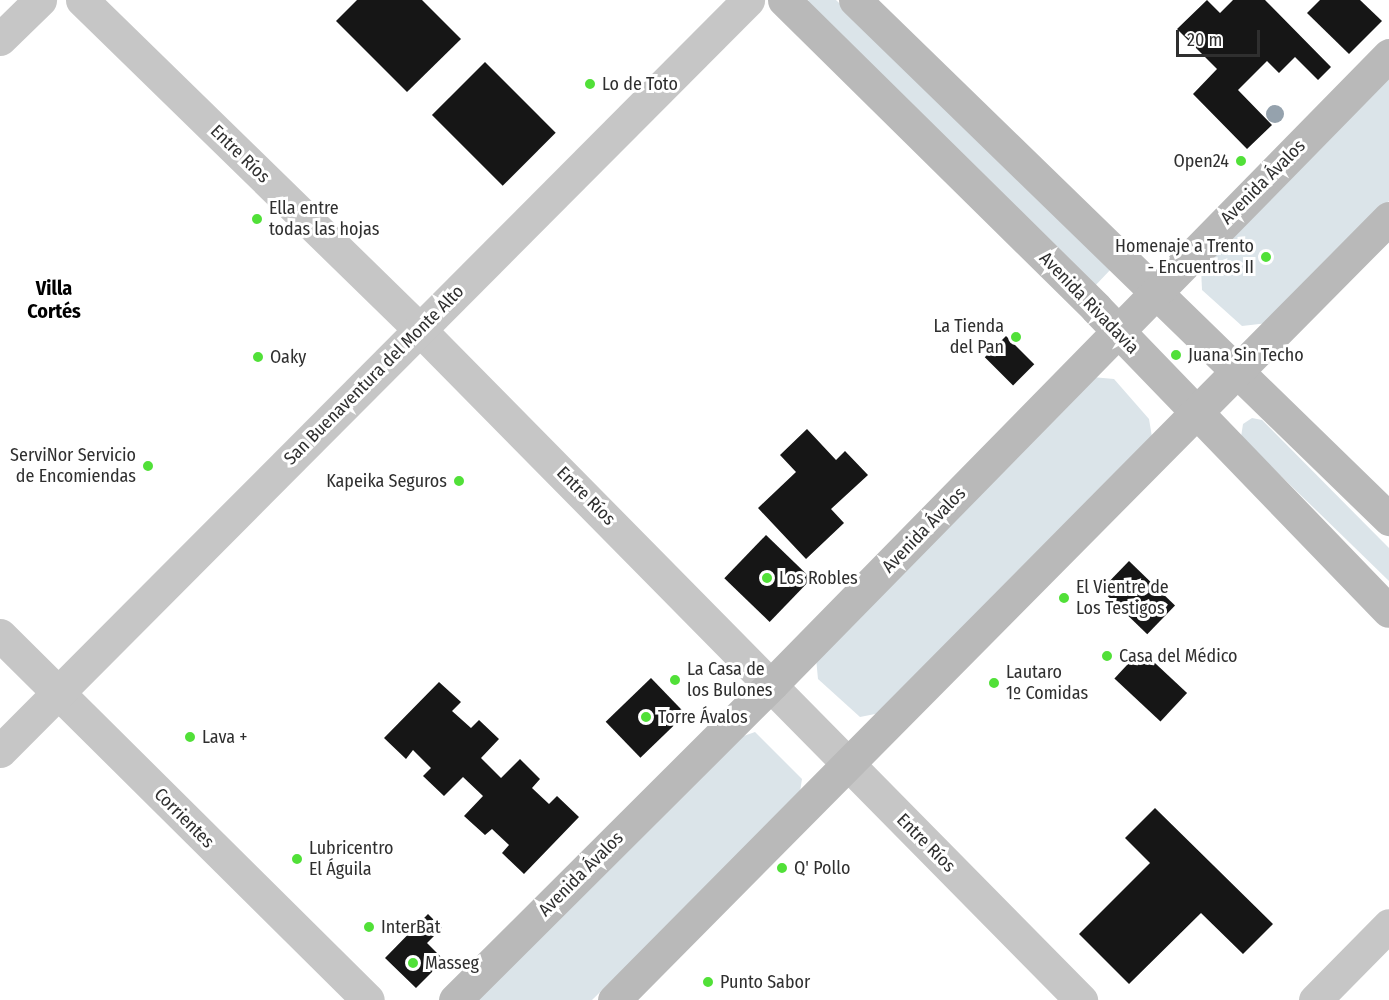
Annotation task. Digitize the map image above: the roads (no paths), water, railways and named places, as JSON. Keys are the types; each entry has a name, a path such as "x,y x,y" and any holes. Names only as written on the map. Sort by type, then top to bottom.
{"main road":[{"name":"Avenida Rivadavia","path":"784,0 1118,331 1389,611"},
{"path":"855,0 1389,519"},
{"name":"Avenida Ávalos","path":"454,1000 772,684 1389,55"},
{"path":"614,1000 1195,413 1238,373 1389,218"}],"street":[{"path":"0,39 40,0"},
{"name":"Entre Ríos","path":"82,0 419,329 772,684 848,765 1081,1000"},
{"name":"San Buenaventura del Monte Alto","path":"0,751 748,0"},
{"name":"Corrientes","path":"0,635 368,1000"},
{"path":"1316,1000 1389,925"}],"place":[{"name":"Lo de Toto","path":"590,84"},
{"name":"Open24","path":"1241,161"},
{"name":"Ella entre todas las hojas","path":"257,219"},
{"name":"Homenaje a Trento - Encuentros II","path":"1266,257"},
{"name":"La Tienda del Pan","path":"1016,337"},
{"name":"Juana Sin Techo","path":"1176,355"},
{"name":"Oaky","path":"258,357"},
{"name":"ServiNor Servicio de Encomiendas","path":"148,466"},
{"name":"Kapeika Seguros","path":"459,481"},
{"name":"Los Robles","path":"767,578"},
{"name":"El Vientre de Los Testigos","path":"1064,598"},
{"name":"Casa del Médico","path":"1107,656"},
{"name":"La Casa de los Bulones","path":"675,680"},
{"name":"Lautaro 1º Comidas","path":"994,683"},
{"name":"Torre Ávalos","path":"646,717"},
{"name":"Lava +","path":"190,737"},
{"name":"Lubricentro El Águila","path":"297,859"},
{"name":"Q' Pollo","path":"782,868"},
{"name":"InterBat","path":"369,927"},
{"name":"Masseg","path":"413,963"},
{"name":"Punto Sabor","path":"708,982"}],"district":[{"name":"Villa Cortés","path":"54,300"}]}
